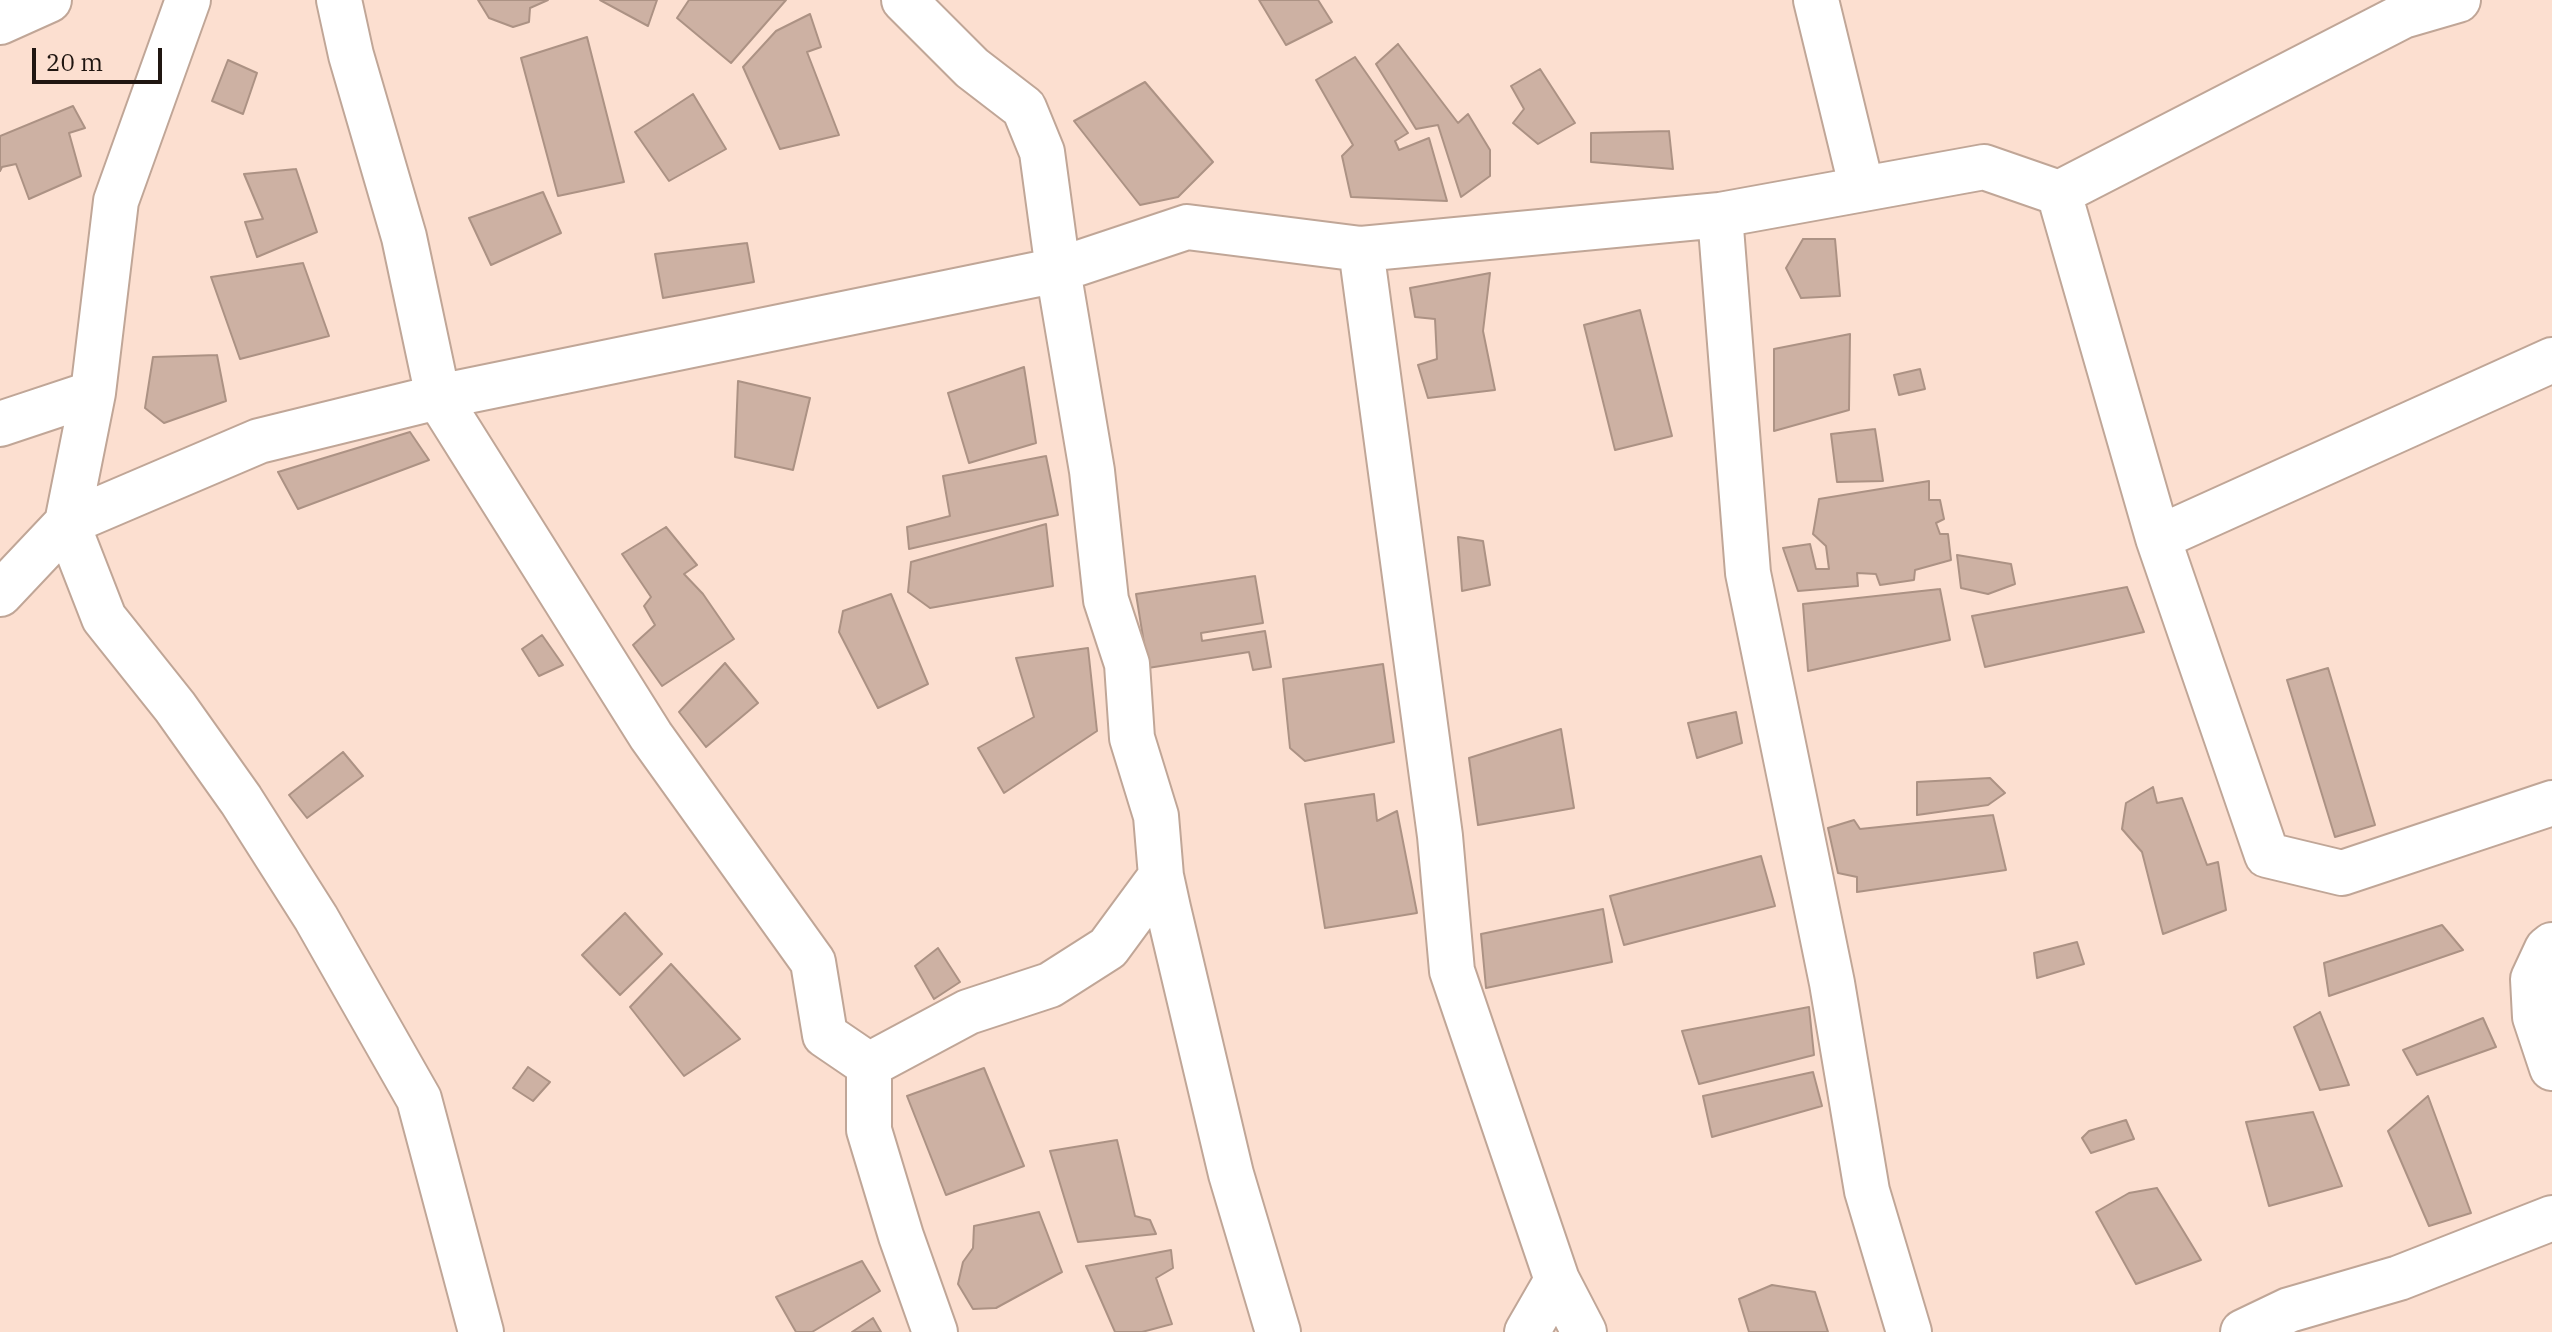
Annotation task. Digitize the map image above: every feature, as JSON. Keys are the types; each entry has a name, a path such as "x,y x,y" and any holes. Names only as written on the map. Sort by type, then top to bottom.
{"street":[{"path":"188,0 116,201 93,393 67,523 104,618 175,707 241,800 316,918 419,1099 481,1332"},
{"path":"339,0 351,55 404,237 438,397 651,736 813,962 825,1035 869,1065"},
{"path":"904,0 972,68 1024,108 1042,152 1058,270 1092,471 1106,600 1127,664 1132,738 1156,816 1161,876 1231,1174 1278,1332"},
{"path":"1816,0 1862,189"},
{"path":"0,594 67,523 259,441 438,397 1058,270 1187,227 1361,249 1720,215 1984,167 2059,193 2401,8 2458,0"},
{"path":"2059,193 2158,538 2267,855 2342,873 2552,803"},
{"path":"1720,215 1748,573 1832,983 1867,1191 1909,1332"},
{"path":"1361,249 1440,836 1452,971 1557,1280 1584,1332"},
{"path":"2158,538 2552,360"},
{"path":"0,424 93,393"},
{"path":"869,1065 968,1012 1050,985 1108,948 1161,876"},
{"path":"2552,945 2547,949 2533,979 2535,1017 2552,1068"},
{"path":"869,1065 869,1130 901,1236 935,1332"},
{"path":"2243,1332 2289,1310 2399,1278 2552,1218"},
{"path":"1527,1332 1557,1280"}],"building":[{"path":"478,0 548,0 530,8 529,22 513,27 489,18"},
{"path":"600,0 657,0 648,26"},
{"path":"689,0 786,0 731,63 677,18"},
{"path":"1259,0 1318,0 1332,22 1286,45"},
{"path":"810,14 821,47 807,52 839,135 780,149 743,67 776,31"},
{"path":"587,37 624,182 558,196 521,58"},
{"path":"1398,44 1458,123 1468,114 1490,150 1490,176 1461,197 1438,125 1416,129 1376,64"},
{"path":"1355,57 1408,133 1395,141 1399,150 1429,138 1447,201 1351,197 1342,156 1353,145 1316,80"},
{"path":"228,60 257,73 243,114 212,101"},
{"path":"1540,69 1575,123 1538,144 1513,123 1524,109 1511,86"},
{"path":"1145,82 1213,162 1178,197 1140,205 1074,121"},
{"path":"693,94 726,149 669,181 635,132"},
{"path":"73,106 85,128 69,133 81,176 29,199 16,164 2,167 0,171 0,136"},
{"path":"1669,131 1673,169 1591,162 1591,133"},
{"path":"296,169 317,232 257,257 245,222 263,219 244,174"},
{"path":"543,192 561,233 491,265 469,218"},
{"path":"1803,239 1835,239 1840,296 1801,298 1786,268"},
{"path":"747,243 754,282 663,298 655,254"},
{"path":"303,263 329,336 240,359 211,277"},
{"path":"1490,273 1483,331 1495,390 1428,398 1418,365 1437,359 1435,319 1415,317 1410,288"},
{"path":"1640,310 1672,436 1615,450 1584,325"},
{"path":"1850,334 1849,410 1774,431 1774,349"},
{"path":"217,355 226,401 164,423 145,408 153,357"},
{"path":"1024,367 1036,443 969,463 948,393"},
{"path":"1920,369 1925,389 1899,395 1894,375"},
{"path":"738,381 810,398 793,470 735,457"},
{"path":"1875,429 1883,481 1837,482 1831,434"},
{"path":"410,432 429,460 298,509 278,472"},
{"path":"1046,456 1058,515 909,549 907,527 950,516 943,476"},
{"path":"1929,481 1929,500 1940,500 1944,519 1936,523 1940,534 1948,534 1951,560 1915,570 1914,580 1880,585 1876,574 1857,573 1858,586 1798,591 1783,548 1810,544 1816,569 1829,569 1826,546 1813,534 1819,499"},
{"path":"1046,524 1053,586 930,608 908,592 911,562"},
{"path":"666,527 697,565 684,574 703,594 734,639 662,686 633,645 655,625 644,606 651,597 622,554"},
{"path":"1458,537 1483,541 1490,585 1462,591"},
{"path":"1957,555 2011,564 2015,584 1988,594 1961,588"},
{"path":"1255,576 1263,623 1201,633 1202,641 1265,631 1271,667 1253,670 1249,652 1148,668 1136,594"},
{"path":"2127,587 2144,632 1985,667 1972,616"},
{"path":"1940,589 1950,640 1808,671 1803,604"},
{"path":"891,594 928,684 878,708 839,632 843,611"},
{"path":"542,635 563,665 539,676 522,649"},
{"path":"1088,648 1097,731 1004,793 978,748 1034,717 1016,658"},
{"path":"725,663 758,703 706,747 679,712"},
{"path":"1383,664 1394,742 1305,761 1290,748 1283,679"},
{"path":"2328,668 2375,825 2335,837 2287,680"},
{"path":"1736,712 1742,743 1697,758 1688,723"},
{"path":"1561,729 1574,808 1478,825 1469,758"},
{"path":"343,752 363,776 307,818 289,795"},
{"path":"1990,778 2005,793 1988,805 1917,815 1917,782"},
{"path":"2153,787 2157,803 2182,798 2207,865 2218,862 2226,910 2163,934 2142,852 2122,829 2126,803"},
{"path":"1374,794 1377,821 1397,811 1417,913 1325,928 1305,804"},
{"path":"1993,815 2006,870 1857,892 1857,877 1838,873 1828,828 1854,820 1860,829"},
{"path":"1761,856 1775,906 1624,945 1610,896"},
{"path":"1603,909 1612,962 1486,988 1481,934"},
{"path":"625,913 662,954 620,995 582,955"},
{"path":"2442,925 2463,950 2329,996 2324,963"},
{"path":"2077,942 2084,964 2037,978 2034,953"},
{"path":"938,948 960,982 934,999 915,966"},
{"path":"671,964 740,1039 684,1076 630,1007"},
{"path":"1809,1007 1814,1055 1699,1084 1682,1031"},
{"path":"2320,1012 2349,1085 2320,1090 2294,1027"},
{"path":"2483,1018 2496,1047 2417,1075 2403,1050"},
{"path":"528,1067 550,1082 533,1101 513,1088"},
{"path":"984,1068 1024,1166 946,1195 907,1096"},
{"path":"1813,1072 1822,1106 1712,1137 1703,1096"},
{"path":"2428,1096 2471,1213 2429,1226 2388,1131"},
{"path":"2313,1112 2342,1186 2269,1206 2246,1122"},
{"path":"2126,1120 2134,1139 2091,1153 2082,1138 2089,1131"},
{"path":"1117,1140 1135,1216 1150,1220 1156,1234 1078,1242 1050,1151"},
{"path":"2157,1188 2201,1260 2136,1284 2096,1212 2129,1193"},
{"path":"1039,1212 1062,1272 996,1308 973,1309 958,1284 963,1262 973,1248 974,1226"},
{"path":"1171,1250 1173,1268 1156,1278 1172,1324 1142,1332 1115,1332 1086,1266"},
{"path":"862,1261 880,1291 812,1332 796,1332 776,1297"},
{"path":"1772,1285 1815,1292 1828,1332 1749,1332 1739,1299"},
{"path":"873,1318 881,1332 852,1332"}]}
